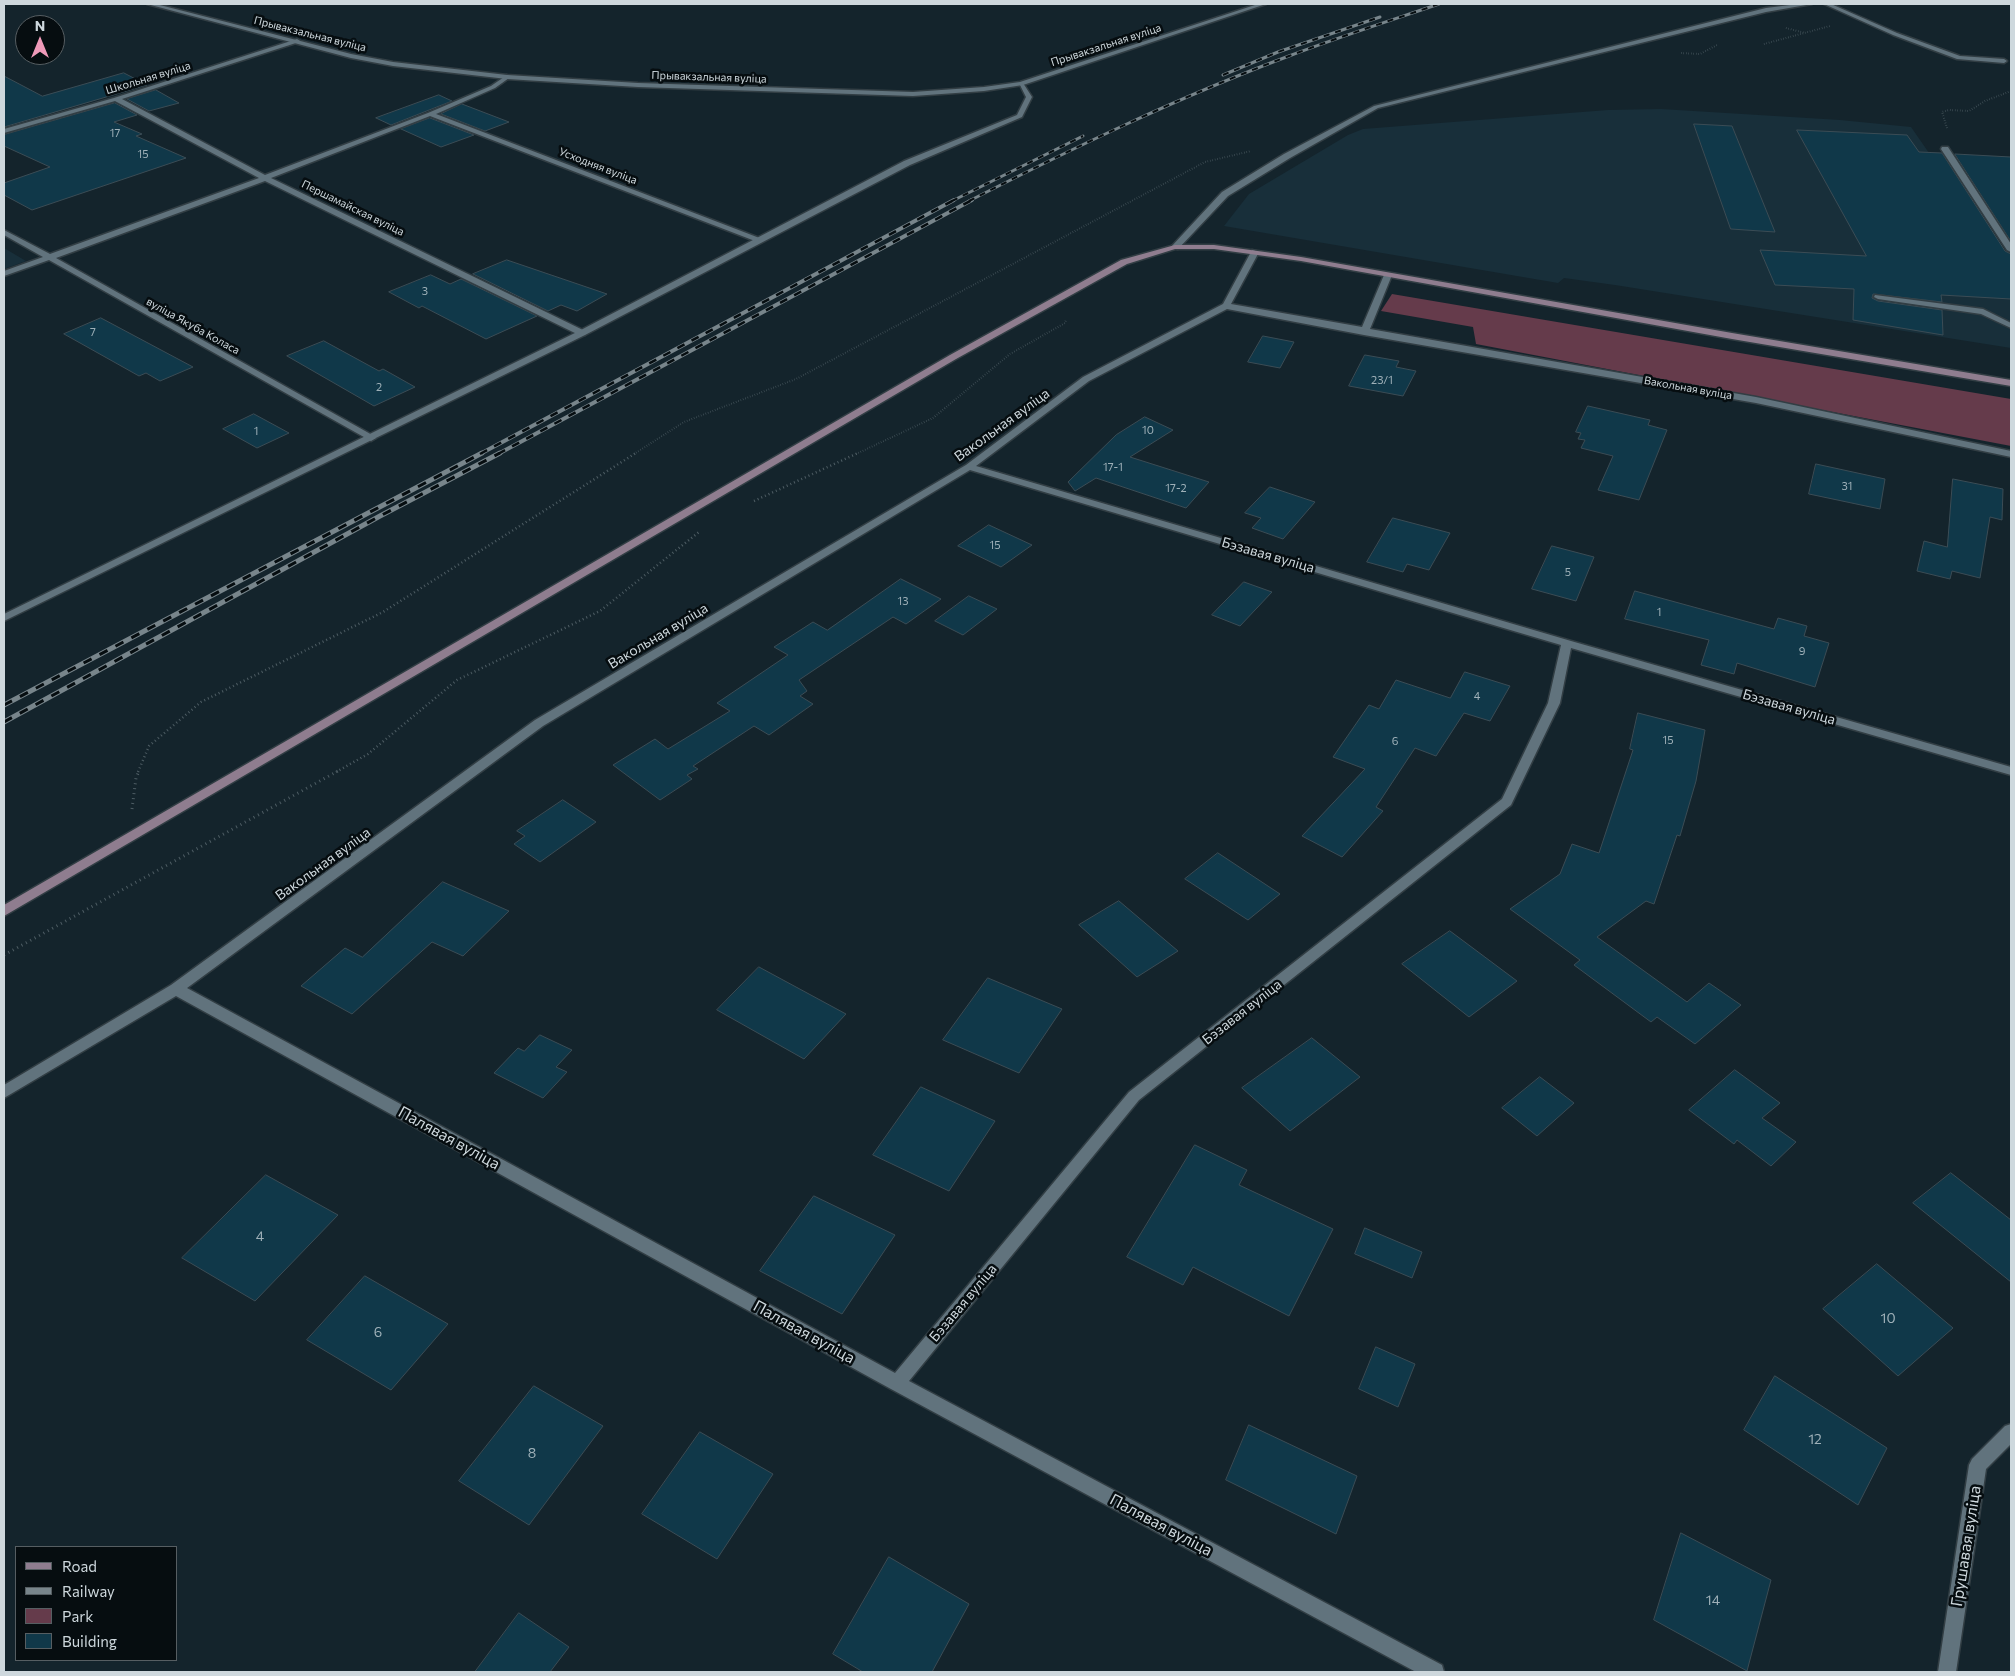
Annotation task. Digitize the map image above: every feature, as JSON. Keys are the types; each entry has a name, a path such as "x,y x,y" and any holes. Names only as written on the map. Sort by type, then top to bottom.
{"main road":[{"path":"4,911 953,357 1124,262 1175,247 1214,246 1255,252 2011,382"}],"street":[{"name":"Прывакзальная вуліца","path":"150,4 351,56 393,64 507,77 638,85 904,94 984,89 1021,84 1263,4"},
{"path":"1175,247 1225,194 1287,156 1376,107 1766,10 1809,4"},
{"path":"1827,4 1895,34 1959,58 2004,61"},
{"name":"Школьная вуліца","path":"4,131 116,99 297,41"},
{"path":"4,274 265,178 430,114 493,87 507,77"},
{"path":"4,618 582,333 906,163 1020,116 1029,97 1021,84"},
{"name":"Першамайская вуліца","path":"116,99 265,178 582,333"},
{"name":"Усходняя вуліца","path":"430,114 758,239"},
{"path":"1945,149 2011,250"},
{"name":"вуліца Якуба Коласа","path":"4,232 47,258 371,438"},
{"path":"1226,306 1255,252"},
{"path":"1364,332 1388,275"},
{"path":"1878,297 1983,312 2011,326"},
{"name":"Вакольная вуліца","path":"4,1092 176,989 539,723 969,467 1086,379 1226,306 1364,332 1756,400 2011,454"},
{"name":"Бэзавая вуліца","path":"969,467 2011,771"},
{"name":"Бэзавая вуліца","path":"897,1383 1134,1096 1507,802 1554,703 1567,643"},
{"name":"Палявая вуліца","path":"176,989 897,1383 1435,1672"},
{"name":"Грушавая вуліца","path":"1947,1672 1978,1466 2011,1432"}],"path":[{"path":"1764,44 1831,26"},
{"path":"1945,149 1942,134 1947,128 1942,112 1968,111 1985,101 2011,91"},
{"path":"128,839 136,778 149,746 201,702 383,612 684,422 796,379 1205,162 1260,150"},
{"path":"746,504 933,418 1010,354 1065,323 1069,314"},
{"path":"4,955 368,754 457,680 600,611 704,528"}],"shaded area":[{"path":"1661,109 1840,120 1911,127 1929,153 1949,176 2011,270 2011,348 1615,285 1564,278 1558,283 1224,226 1249,194 1348,135 1363,129 1608,110"},
{"path":"4,248 26,261 4,269"}],"green space":[{"path":"1392,294 2011,399 2011,446 1476,344 1473,327 1381,311"}],"building":[{"path":"124,73 147,85 4,127 4,76 42,96"},
{"path":"156,90 179,103 149,111 127,99"},
{"path":"439,95 452,101 391,125 376,118"},
{"path":"115,103 137,115 114,122 142,134 136,136 186,158 32,210 4,195 4,183 50,167 4,146 4,135"},
{"path":"462,104 509,122 485,131 441,114"},
{"path":"430,118 474,135 441,147 401,129"},
{"path":"1694,124 1732,126 1775,232 1731,229"},
{"path":"1797,130 1907,135 1919,152 1942,153 2005,251 2011,254 2011,299 1941,295 1942,302 1873,294 1872,298 1878,301 1942,310 1943,335 1853,320 1854,289 1775,285 1760,250 1866,256"},
{"path":"1955,154 2011,157 2011,241"},
{"path":"507,260 607,294 577,311 561,305 548,311 473,274"},
{"path":"431,275 450,284 461,279 537,316 486,339 422,306 419,308 389,292"},
{"path":"101,318 193,367 160,381 146,373 139,376 64,334"},
{"path":"1263,336 1294,342 1280,368 1248,362"},
{"path":"324,341 379,371 383,369 415,387 374,406 287,356"},
{"path":"1365,355 1399,361 1396,367 1416,371 1403,396 1349,386"},
{"path":"1588,406 1650,420 1648,425 1667,430 1639,500 1598,490 1613,456 1581,448 1585,440 1578,439 1581,433 1576,432"},
{"path":"254,414 289,433 257,448 223,429"},
{"path":"1145,417 1173,430 1130,457 1209,482 1186,508 1096,478 1075,491 1068,482 1116,435"},
{"path":"1816,464 1885,479 1880,509 1809,494"},
{"path":"1953,479 2003,489 2002,520 1990,517 1980,578 1952,571 1950,579 1917,571 1924,541 1947,547"},
{"path":"1270,487 1315,502 1283,539 1252,528 1261,518 1245,513"},
{"path":"1393,518 1450,533 1429,570 1407,564 1403,572 1367,562"},
{"path":"989,525 1032,545 1001,567 958,546"},
{"path":"1552,546 1594,557 1576,601 1532,589"},
{"path":"901,579 941,599 906,624 893,617 799,680 807,691 800,696 813,704 769,735 754,726 693,766 698,769 687,775 692,779 660,800 613,765 655,739 668,749 730,711 717,703 788,655 774,647 813,622 827,630"},
{"path":"1244,582 1272,592 1240,626 1212,615"},
{"path":"1635,591 1774,629 1778,618 1807,626 1804,636 1829,643 1815,687 1737,663 1734,674 1701,665 1709,640 1625,619"},
{"path":"969,596 997,609 963,635 935,621"},
{"path":"1465,672 1510,686 1490,721 1464,713 1436,756 1415,748 1376,807 1383,811 1342,857 1302,836 1365,769 1333,757 1369,705 1379,709 1396,680 1450,698"},
{"path":"1638,713 1705,730 1696,781 1680,836 1677,835 1654,904 1646,901 1597,937 1687,1002 1709,983 1741,1005 1695,1044 1657,1017 1651,1022 1574,965 1580,960 1510,909 1560,874 1572,844 1599,853 1633,750 1630,749"},
{"path":"563,800 596,822 540,862 514,844 525,836 517,831"},
{"path":"1218,853 1280,894 1248,920 1185,879"},
{"path":"443,882 509,911 463,956 432,942 352,1014 301,986 345,948 362,957"},
{"path":"1119,901 1178,951 1137,977 1079,925"},
{"path":"1450,931 1517,981 1469,1017 1402,964"},
{"path":"759,967 846,1014 804,1059 717,1010"},
{"path":"988,978 1062,1009 1019,1073 943,1040"},
{"path":"540,1035 572,1050 556,1067 567,1072 543,1098 494,1073 518,1048 524,1051"},
{"path":"1312,1038 1360,1077 1290,1131 1242,1088"},
{"path":"1735,1070 1780,1103 1762,1118 1796,1142 1771,1166 1737,1140 1734,1144 1689,1110"},
{"path":"1540,1077 1574,1103 1537,1136 1502,1108"},
{"path":"921,1087 995,1121 949,1191 873,1155"},
{"path":"1195,1145 1247,1170 1239,1185 1333,1229 1289,1316 1193,1267 1183,1285 1127,1257"},
{"path":"1951,1173 2011,1220 2011,1282 1913,1203"},
{"path":"266,1175 338,1215 255,1301 182,1258"},
{"path":"814,1196 895,1235 842,1314 760,1271"},
{"path":"1365,1228 1422,1252 1412,1278 1355,1254"},
{"path":"1877,1264 1953,1328 1898,1376 1823,1309"},
{"path":"365,1276 448,1324 391,1390 307,1340"},
{"path":"1376,1347 1415,1364 1398,1407 1359,1389"},
{"path":"1775,1376 1887,1448 1858,1505 1744,1430"},
{"path":"534,1386 603,1426 529,1525 459,1481"},
{"path":"1249,1425 1357,1476 1336,1534 1226,1480"},
{"path":"700,1432 773,1474 717,1559 642,1514"},
{"path":"1681,1533 1771,1580 1747,1671 1654,1620"},
{"path":"889,1557 969,1604 932,1672 863,1672 833,1654"},
{"path":"519,1613 569,1647 550,1672 475,1672"}],"railway":[{"path":"969,201 1087,143 1207,88 1308,49 1439,4"},
{"path":"1223,75 1278,52 1380,17"},
{"path":"954,200 1083,136"},
{"path":"480,454 954,200"},
{"path":"498,454 972,200"},
{"path":"4,705 482,453"},
{"path":"4,722 380,516 500,453"}]}
